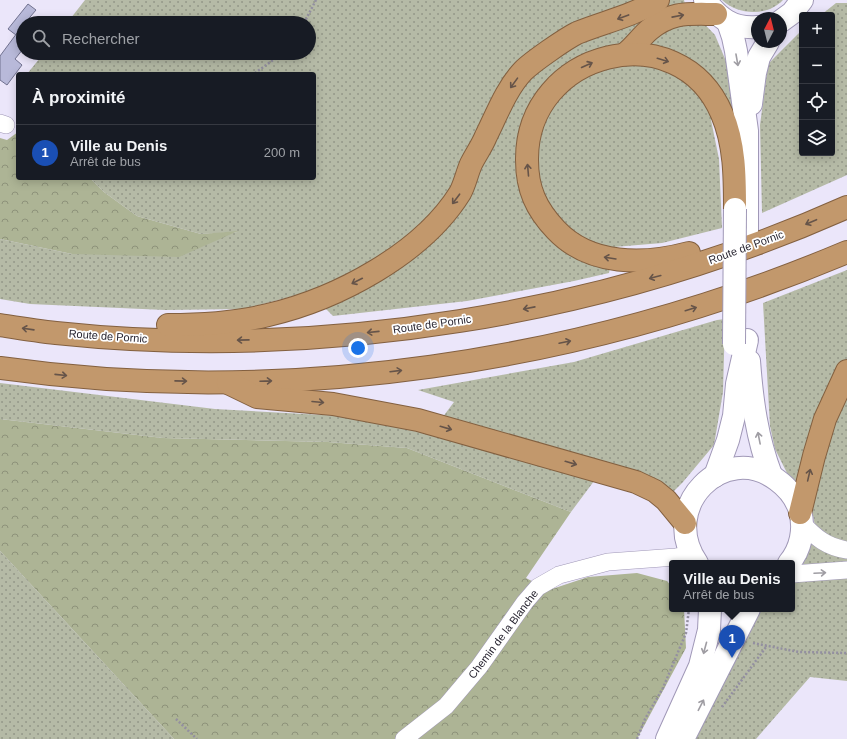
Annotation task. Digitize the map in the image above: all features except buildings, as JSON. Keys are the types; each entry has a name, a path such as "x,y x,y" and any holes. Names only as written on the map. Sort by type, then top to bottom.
{"highway":[{"path":"55,333 84,321 190,325 232,322 269,315 304,304 337,291 378,270 411,247 437,224 460,192 471,164 496,114 509,91 523,71 576,34 644,9 658,0"},
{"path":"625,54 633,48 648,31 663,19 679,14 716,12"},
{"path":"739,195 729,136 722,114 701,82 671,62 641,55 625,54 606,57 573,72 552,90 534,119 528,146 527,172 530,190 536,205 546,220 558,232 588,252 619,260 667,259 753,236 772,238"},
{"name":"Route de Pornic","path":"0,325 55,333 174,340 247,340 309,337 406,328 521,309 595,293 702,262 772,238 847,206"},
{"path":"0,368 103,379 227,382 328,378 383,373 471,361 543,347 631,327 692,309 782,278 847,252"},
{"path":"801,518 814,456 825,419 847,371"},
{"path":"227,382 257,398 333,404 418,420 630,480 655,491 666,500 685,523"}],"main road":[{"path":"787,16 802,0"},
{"path":"716,12 742,27 751,27"},
{"path":"716,12 733,37 747,131"},
{"path":"764,48 759,57 755,73 739,195 741,342 760,443 771,475"},
{"path":"715,476 728,440 734,416 741,342 747,232 739,195"},
{"path":"694,559 685,534 686,514 693,497 705,483 715,476 728,470 746,469 771,475 786,486 792,494 801,518 800,543 791,560"},
{"path":"667,739 700,666 709,630 710,612"},
{"path":"683,739 747,612"}],"street":[{"path":"801,518 819,539 832,547 847,550"},
{"name":"Chemin de la Blanche","path":"404,739 446,706 479,667 525,602 538,587 558,575 608,562 676,558 694,559"},
{"path":"795,574 847,570"}],"path":[{"path":"308,16 316,0"},
{"path":"256,72 273,60"},
{"path":"637,739 645,718 663,688 686,633 689,612"},
{"path":"722,708 766,647 799,652 847,653"},
{"path":"176,719 197,739"}],"green space":[{"path":"85,0 684,0 685,4 715,35 728,66 734,108 711,120 719,159 722,228 662,243 614,247 609,273 574,281 467,301 333,316 309,292 243,309 165,310 30,304 0,299 0,239 72,254 237,232 201,234 137,216 104,192 92,180 316,180 316,72 29,72 38,60 316,60 316,16 72,16"},
{"path":"722,0 783,0 769,9 752,12 736,9"},
{"path":"836,3 847,3 847,175 762,213 760,125 768,64 784,48 787,48 787,45 799,33 799,156 835,156 835,12 825,12"},
{"path":"16,133 16,180 92,180 104,192 137,216 201,234 238,231 179,257 72,254 0,239 0,138 7,140"},
{"path":"847,270 847,681 810,677 756,739 690,739 755,612 795,612 795,578 807,553 815,526 810,500 788,475 775,449 770,426 763,303"},
{"path":"725,319 723,392 714,445 672,493 606,465 571,512 407,448 328,442 163,438 0,419 0,383 215,409 341,416 430,434 454,402 418,390 574,362 717,320"},
{"path":"0,419 163,438 328,442 407,448 571,512 526,578 549,590 588,577 637,573 667,581 669,583 669,612 684,612 686,648 637,739 174,739 0,551"},
{"path":"0,551 174,739 0,739"}],"place":[{"name":"Ville au Denis","path":"732,658"}]}
